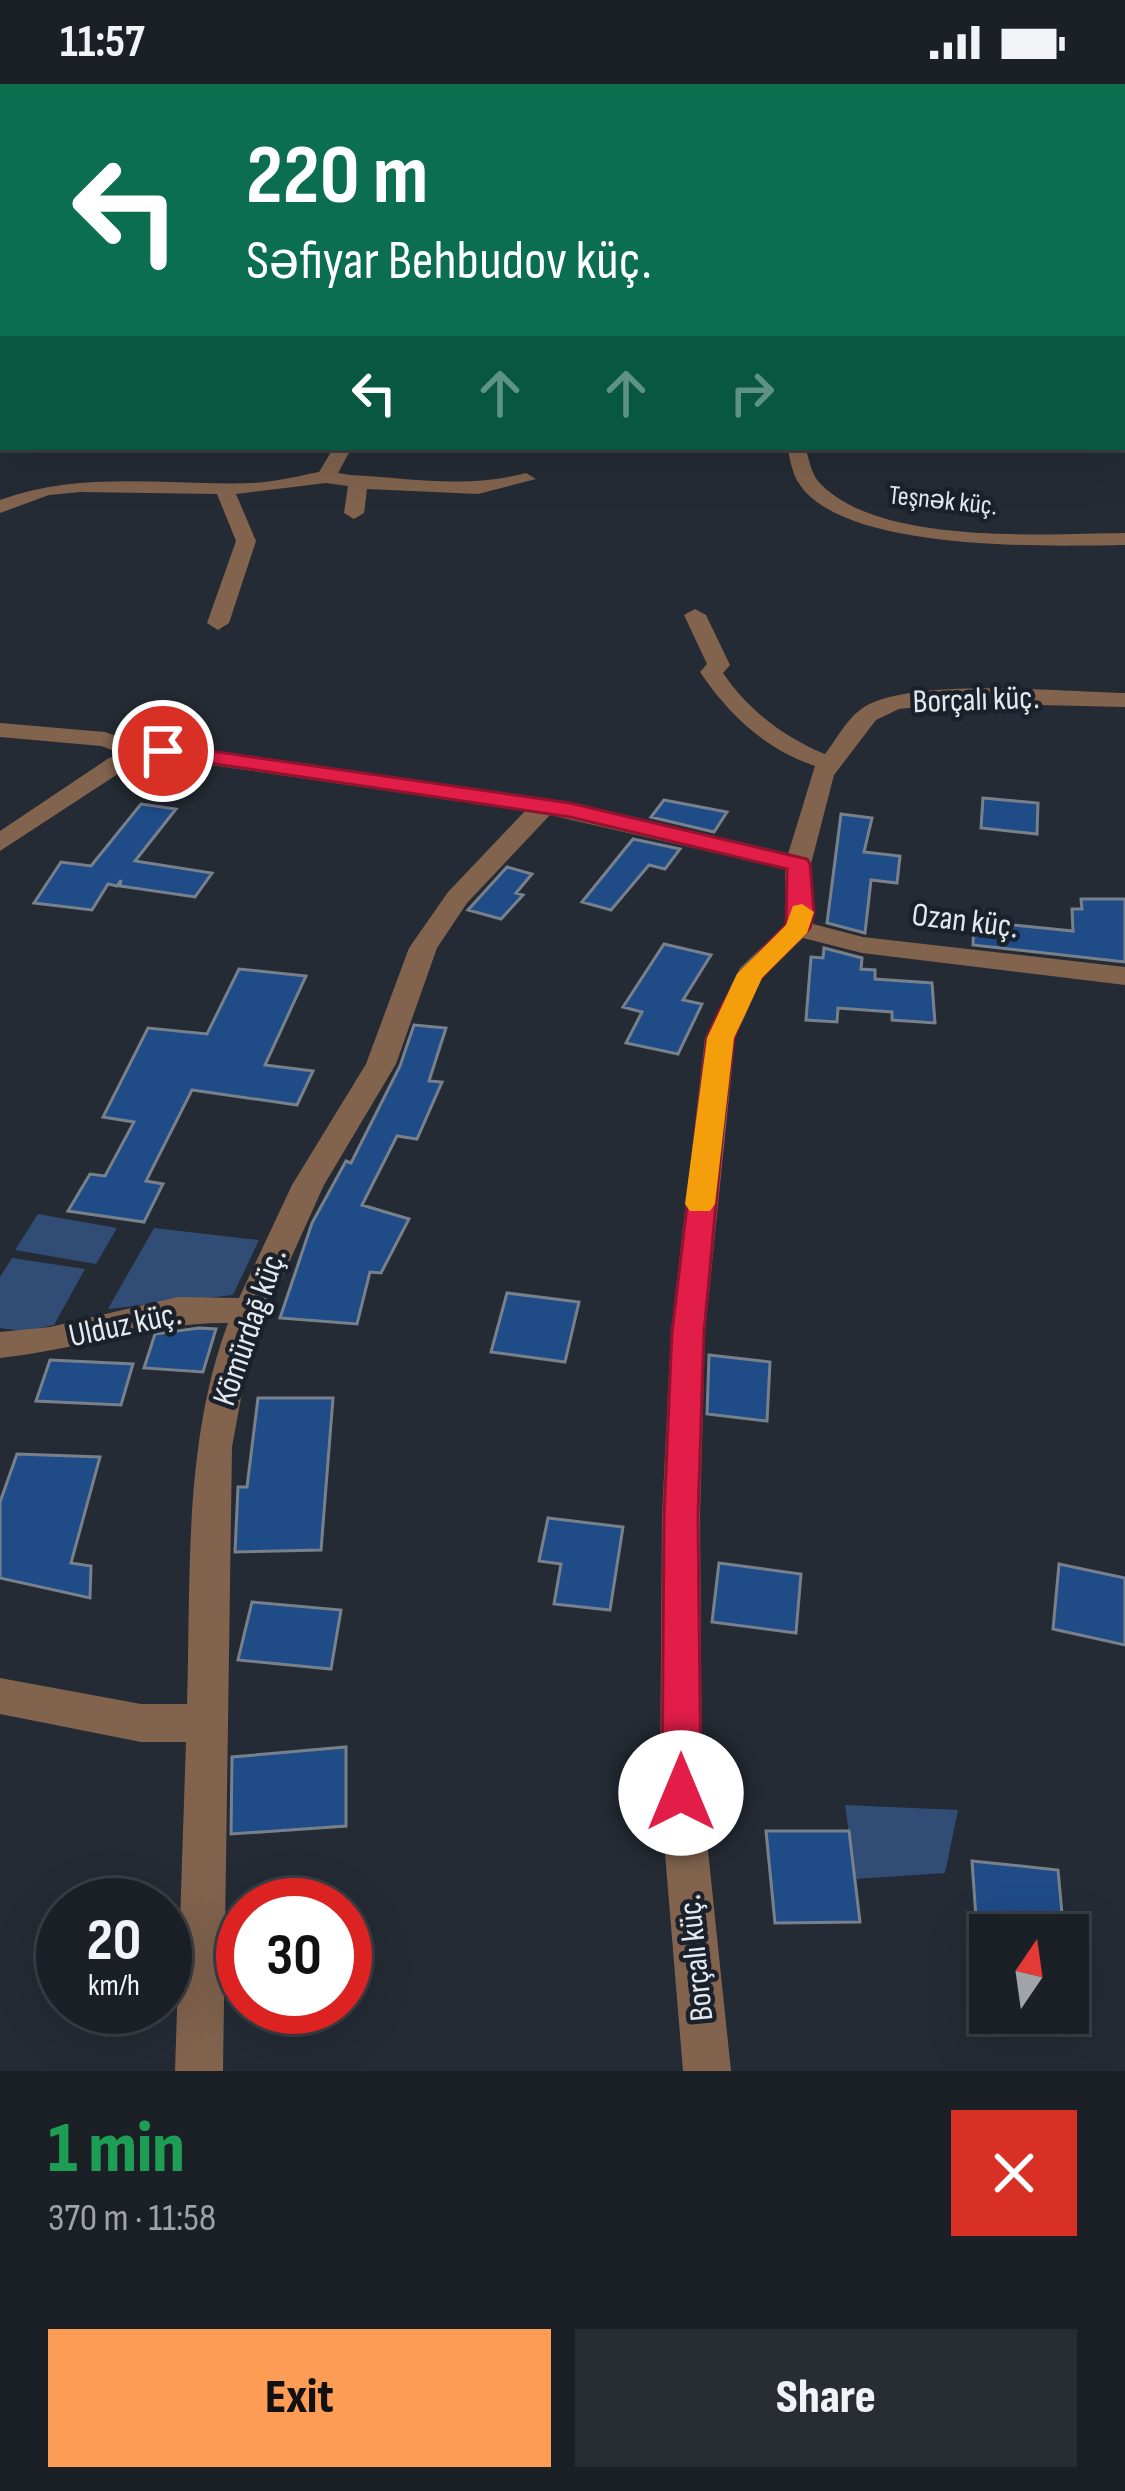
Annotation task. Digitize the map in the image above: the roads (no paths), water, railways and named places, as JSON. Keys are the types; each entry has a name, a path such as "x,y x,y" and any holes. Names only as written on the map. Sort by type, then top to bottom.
{"street":[{"path":"326,477 341,450"},
{"name":"Teşnək küç.","path":"796,450 803,482 843,513 948,533 1125,539"},
{"path":"0,508 30,495 80,486 285,488 326,477 460,490 497,488 526,479"},
{"path":"353,513 358,481"},
{"path":"218,623 246,541 244,529 230,510 226,489"},
{"path":"695,615 719,665 711,672 730,703 791,748 829,763"},
{"name":"Borçalı küç.","path":"707,2071 681,1793 681,1516 688,1332 720,1038 750,974 798,928 802,912 798,864 829,763 868,715 894,703 956,696 1125,700"},
{"path":"0,730 105,739 141,753 195,754 544,806 798,864"},
{"path":"0,844 109,769 141,753"},
{"name":"Kömürdağ küç.","path":"199,2071 214,1447 228,1371 308,1185 381,1064 412,971 435,926 544,806"},
{"name":"Ozan küç.","path":"798,928 862,945 1125,976"},
{"name":"Ulduz küç.","path":"0,1345 50,1340 178,1310 250,1311"},
{"path":"0,1696 141,1723 206,1723"}]}
